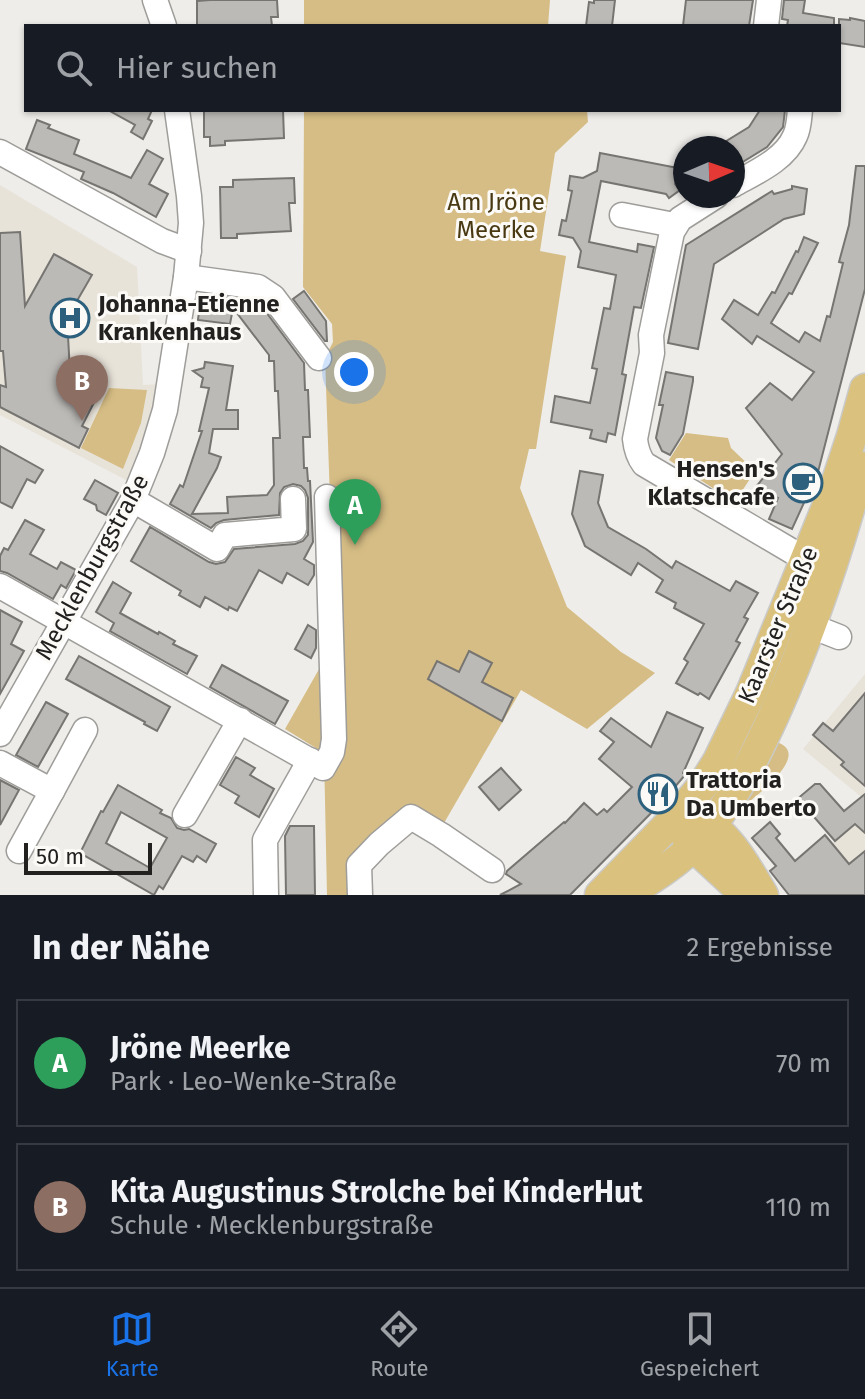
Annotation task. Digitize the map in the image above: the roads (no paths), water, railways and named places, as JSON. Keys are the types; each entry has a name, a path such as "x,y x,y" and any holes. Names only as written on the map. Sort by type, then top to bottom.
{"main road":[{"name":"Kaarster Straße","path":"600,895 678,815 718,761 751,693 834,490 865,389"},
{"name":"Kaarster Straße","path":"624,895 671,864 702,836 733,794 757,752 818,636 865,451"},
{"path":"805,559 814,566 817,577 818,636"},
{"path":"678,815 682,829 725,839 763,895"},
{"path":"702,836 746,895"}],"street":[{"path":"155,0 163,24"},
{"path":"766,24 769,0"},
{"name":"Mecklenburgstraße","path":"0,734 133,500 165,410 186,277 191,223 177,112"},
{"path":"745,178 781,156 789,147 797,131 800,112"},
{"path":"0,152 162,241 189,251"},
{"path":"697,208 674,225 651,335 652,353 635,439 637,455 644,464 805,559"},
{"path":"622,215 674,225"},
{"path":"186,277 265,290 319,358"},
{"path":"266,895 265,840 317,764 332,752 334,739 327,497"},
{"path":"133,500 217,549 225,535 294,529 293,499"},
{"path":"0,586 317,764"},
{"path":"185,815 240,720"},
{"path":"19,851 85,730"},
{"path":"0,763 52,791"},
{"path":"360,895 359,865 411,817 492,870"}],"place":[{"name":"Johanna-Etienne Krankenhaus","path":"70,318"},
{"name":"Kita Augustinus Strolche bei KinderHut","path":"82,421"},
{"name":"Hensen's Klatschcafe","path":"803,483"},
{"name":"Jröne Meerke","path":"355,545"},
{"name":"Trattoria Da Umberto","path":"658,794"}],"park label":[{"name":"Am Jröne Meerke","path":"496,216"}]}
